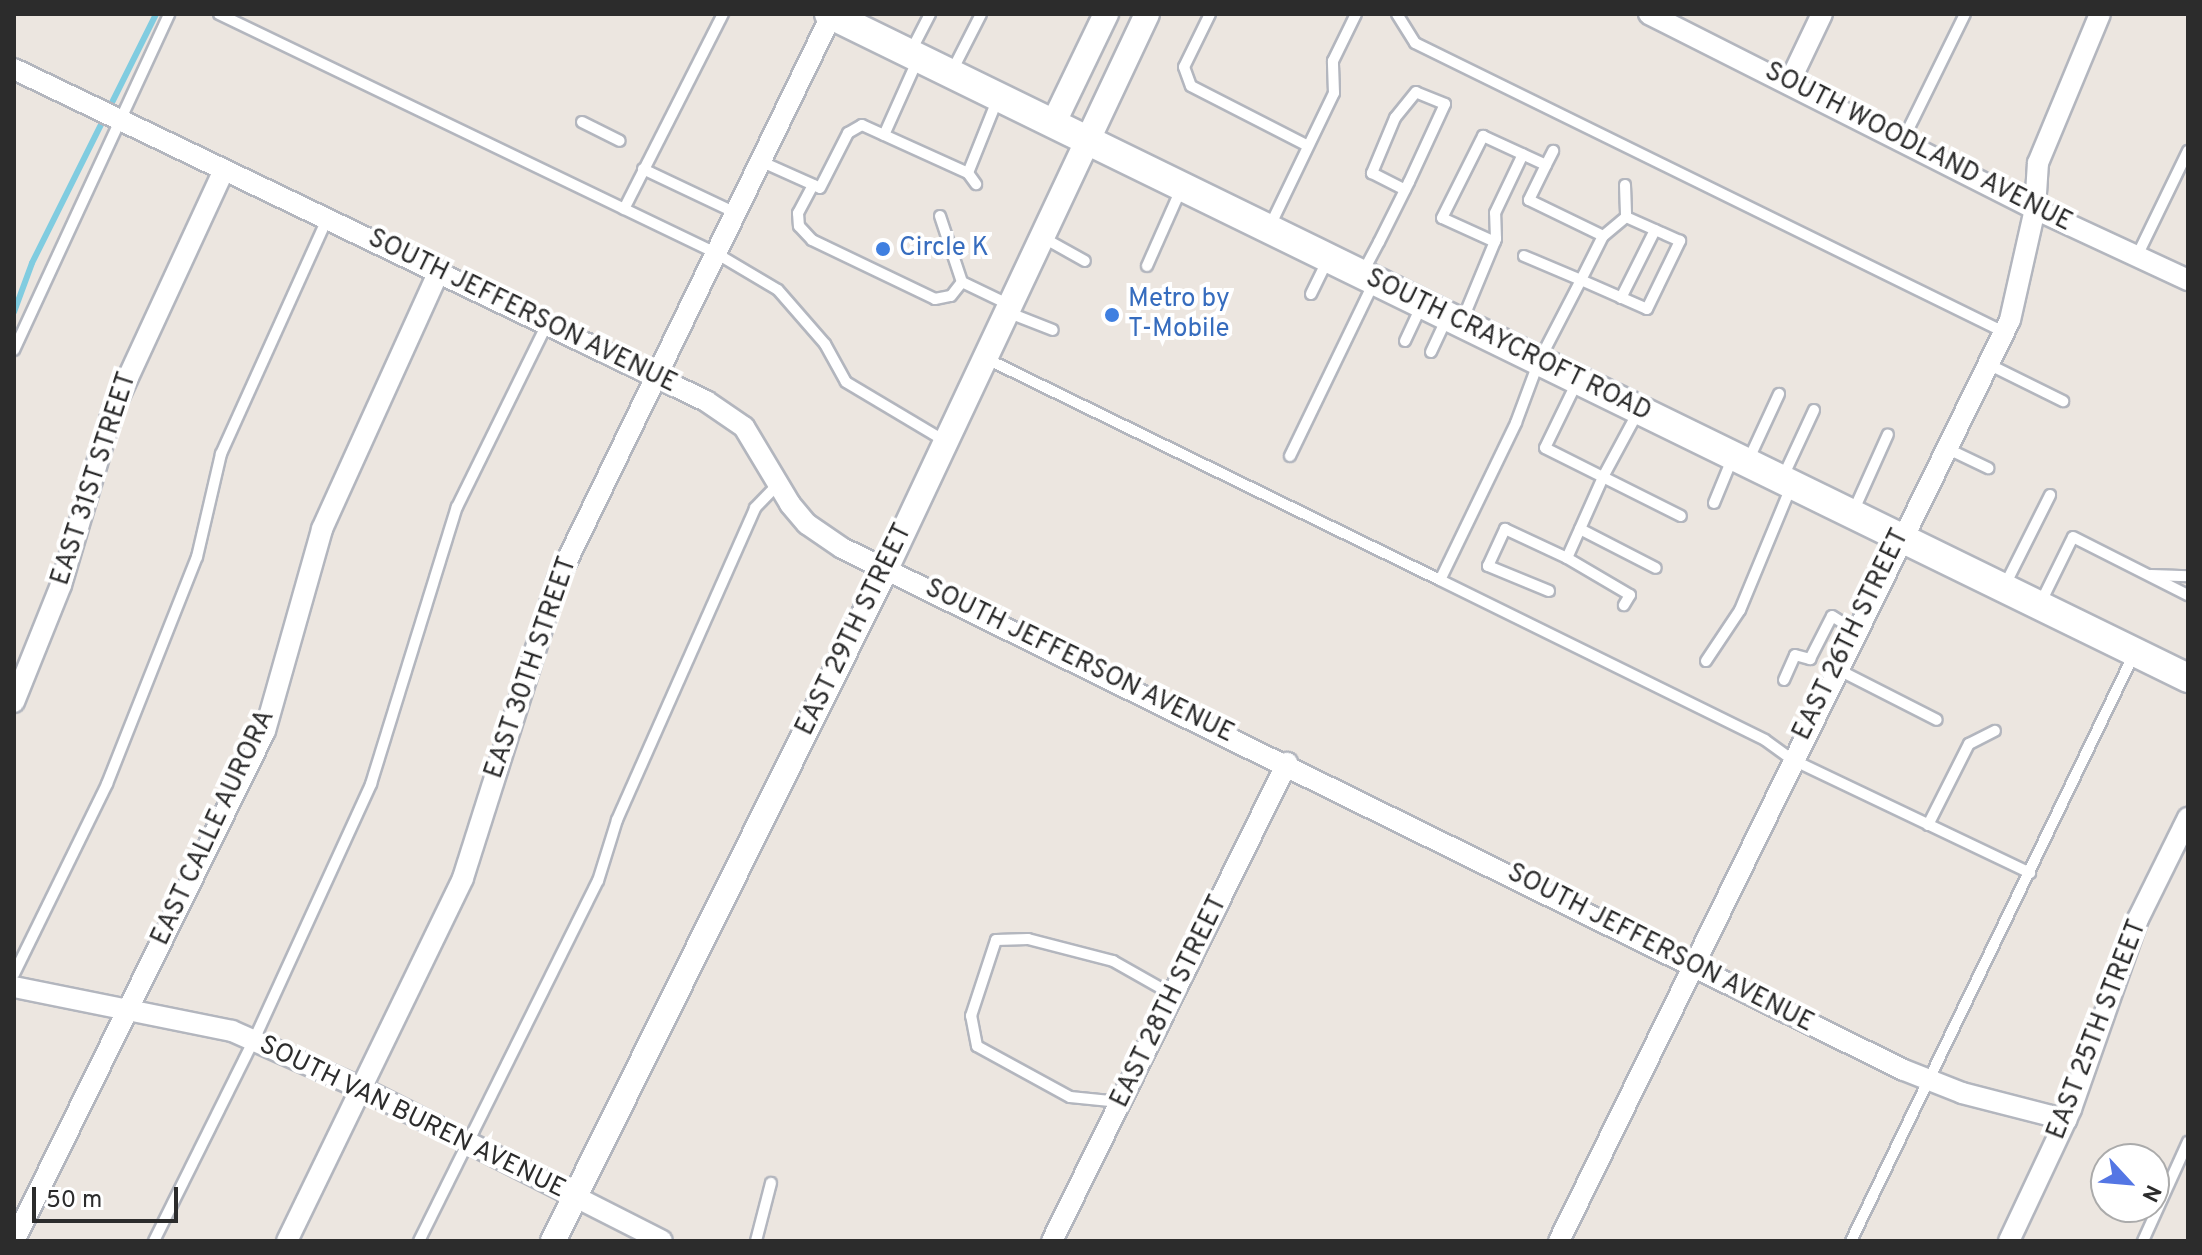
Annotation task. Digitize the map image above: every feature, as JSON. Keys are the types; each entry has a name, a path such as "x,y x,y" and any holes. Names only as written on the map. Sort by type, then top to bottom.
{"main road":[{"name":"SOUTH CRAYCROFT ROAD","path":"831,14 2188,678"}],"street":[{"name":"EAST 30TH STREET","path":"287,1241 463,878 558,579 652,375 831,14"},
{"path":"1054,122 1106,14"},
{"name":"EAST 29TH STREET","path":"553,1241 886,569 1147,14"},
{"name":"SOUTH WOODLAND AVENUE","path":"1649,14 1679,20 2035,209 2188,280"},
{"path":"1790,81 1822,14"},
{"name":"EAST 26TH STREET","path":"1559,1241 1835,668 2004,332 2035,209 2038,163 2100,14"},
{"name":"SOUTH JEFFERSON AVENUE","path":"14,69 223,172 439,271 706,401 744,427 807,524 886,569 1929,1080 2067,1120"},
{"name":"EAST 31ST STREET","path":"14,702 61,585 113,410 223,172"},
{"name":"EAST CALLE AURORA","path":"14,1241 265,731 322,529 439,271"},
{"name":"EAST 28TH STREET","path":"1052,1241 1287,763"},
{"name":"EAST 25TH STREET","path":"2009,1241 2067,1120 2118,968 2188,818"},
{"name":"SOUTH VAN BUREN AVENUE","path":"14,987 232,1031 363,1089 662,1241"}],"lane":[{"path":"14,350 169,14"},
{"path":"219,14 714,252 778,290 825,344 846,382 946,441"},
{"path":"624,209 723,14"},
{"path":"884,135 923,14"},
{"path":"912,54 930,14"},
{"path":"951,73 981,14"},
{"path":"1210,14 1184,67 1191,86 1308,146"},
{"path":"1269,228 1334,93 1333,61 1356,14"},
{"path":"1397,14 1415,43 2004,332"},
{"path":"1903,140 1965,14"},
{"path":"1290,456 1445,104 1416,92 1395,118 1372,173 1405,190"},
{"path":"968,173 999,96"},
{"path":"582,122 620,141"},
{"path":"962,282 951,296 935,299 812,240 799,226 798,213 819,187 848,133 862,125 968,173 976,184"},
{"path":"1495,242 1442,218 1483,136 1546,165"},
{"path":"1553,151 1529,200 1603,236"},
{"path":"2137,256 2188,151"},
{"path":"1431,352 1455,320 1495,242 1495,213 1523,154"},
{"path":"760,160 819,187"},
{"path":"643,169 734,212"},
{"path":"1147,266 1183,185"},
{"path":"1625,185 1626,217"},
{"path":"940,216 962,282 1053,330"},
{"path":"1440,580 1516,423 1539,361 1603,236 1626,217"},
{"path":"1524,256 1647,309 1680,241 1626,217"},
{"path":"14,974 107,784 197,557 221,454 327,219"},
{"path":"1621,298 1655,230"},
{"path":"1042,237 1085,261"},
{"path":"1311,294 1329,257"},
{"path":"1405,341 1423,304"},
{"path":"154,1241 254,1040 371,784 457,507 547,324"},
{"path":"985,358 1765,740 1791,759 2030,873"},
{"path":"1988,364 2063,401"},
{"path":"1578,380 1545,448 1681,516"},
{"path":"1714,503 1779,394"},
{"path":"1567,558 1603,477 1639,410"},
{"path":"1706,661 1740,610 1814,410"},
{"path":"1851,515 1888,434"},
{"path":"1945,448 1988,468"},
{"path":"419,1241 598,881 617,820 755,508 779,483"},
{"path":"2003,589 2050,495"},
{"path":"1549,591 1488,566 1505,529 1567,558 1630,595 1624,605"},
{"path":"1580,529 1656,568"},
{"path":"2039,606 2073,537 2188,595"},
{"path":"2148,575 2188,576"},
{"path":"1784,680 1795,655 1810,659 1832,616 1854,630"},
{"path":"1851,1241 2135,652"},
{"path":"1835,668 1937,720"},
{"path":"1928,825 1969,744 1995,731"},
{"path":"1120,1102 1070,1097 977,1046 971,1016 996,940 1028,939 1113,961 1173,995"},
{"path":"2143,1241 2188,1142"},
{"path":"756,1241 771,1183"}],"waterway":[{"path":"14,312 32,263 156,14"}],"place":[{"name":"Circle K","path":"883,249"},
{"name":"Metro by T-Mobile","path":"1112,315"}]}
